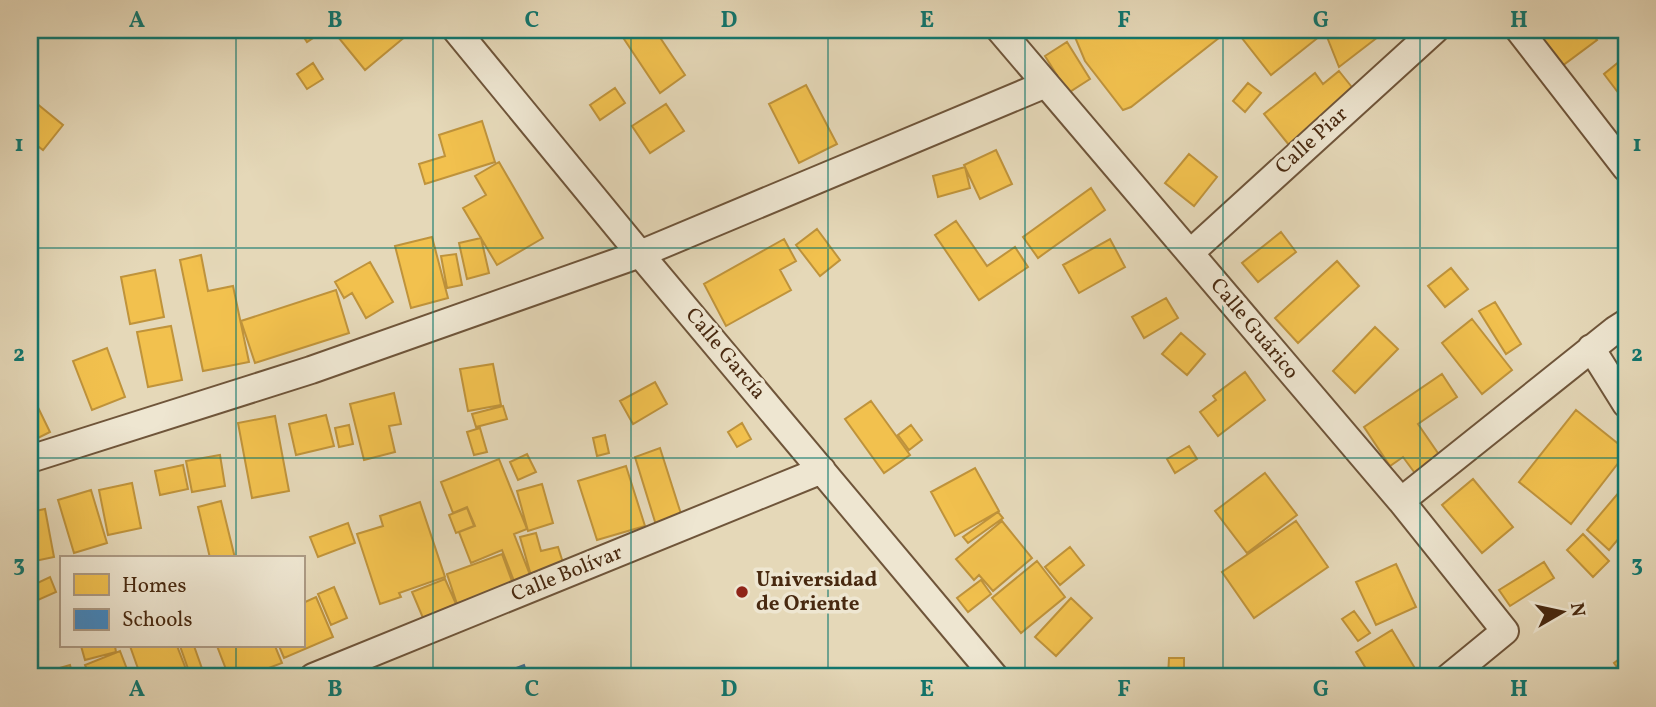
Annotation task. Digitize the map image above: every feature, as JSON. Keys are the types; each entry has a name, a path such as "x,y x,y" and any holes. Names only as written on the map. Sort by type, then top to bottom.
{"street":[{"name":"Calle García","path":"456,30 995,677"},
{"name":"Calle Guárico","path":"1000,30 1401,501 1505,631 1449,677"},
{"name":"Calle Piar","path":"1190,253 1435,30"},
{"path":"1519,30 1626,168"},
{"path":"30,459 311,369 640,254 1046,84"},
{"path":"1401,501 1591,348 1626,323"},
{"path":"1591,348 1626,404"},
{"name":"Calle Bolívar","path":"313,677 822,470"}],"building: Homes":[{"path":"30,30 47,30 30,45"},
{"path":"299,30 325,30 307,42"},
{"path":"347,30 412,31 365,70 338,37"},
{"path":"618,30 655,30 685,75 660,93"},
{"path":"1072,30 1229,30 1131,107 1123,110 1085,61"},
{"path":"1239,30 1387,30 1339,67 1325,32 1271,75 1238,33"},
{"path":"1535,30 1589,30 1597,40 1562,66"},
{"path":"1067,42 1090,79 1068,93 1045,56"},
{"path":"1626,56 1626,103 1604,74"},
{"path":"313,63 323,79 307,89 297,74"},
{"path":"1339,71 1355,91 1289,145 1264,114 1315,73 1323,84"},
{"path":"1248,83 1261,93 1245,112 1233,101"},
{"path":"806,85 837,144 799,163 769,104"},
{"path":"615,88 625,103 600,120 590,105"},
{"path":"30,98 63,125 43,150 30,140"},
{"path":"666,104 684,131 650,153 632,126"},
{"path":"482,121 495,162 425,184 419,164 445,156 439,135"},
{"path":"996,150 1012,184 980,199 964,165"},
{"path":"1189,154 1217,177 1194,206 1165,183"},
{"path":"499,162 543,238 497,265 463,208 486,195 475,176"},
{"path":"965,167 970,188 938,197 933,176"},
{"path":"1091,188 1105,210 1038,258 1023,237"},
{"path":"956,221 987,266 1015,247 1028,267 979,300 935,235"},
{"path":"817,229 840,260 820,276 796,245"},
{"path":"1281,232 1296,252 1258,282 1242,263"},
{"path":"432,237 448,298 411,308 395,246"},
{"path":"481,238 489,273 467,279 459,243"},
{"path":"784,239 796,261 780,270 791,290 726,326 704,284"},
{"path":"1110,239 1125,267 1079,293 1063,265"},
{"path":"456,254 462,285 447,288 441,256"},
{"path":"201,255 208,291 233,286 249,362 203,371 180,260"},
{"path":"1337,261 1359,286 1298,343 1275,318"},
{"path":"370,262 393,302 366,318 352,293 344,298 335,282"},
{"path":"1451,268 1468,289 1445,307 1428,286"},
{"path":"155,270 164,317 130,324 121,277"},
{"path":"336,290 349,333 255,363 241,321"},
{"path":"1166,298 1178,318 1144,338 1132,317"},
{"path":"1495,302 1521,344 1506,354 1479,311"},
{"path":"1472,319 1512,370 1482,394 1442,343"},
{"path":"171,326 182,380 148,387 137,332"},
{"path":"1375,327 1398,349 1355,393 1333,371"},
{"path":"1181,333 1205,354 1187,375 1162,354"},
{"path":"107,348 125,397 92,410 73,361"},
{"path":"493,364 501,405 468,411 460,369"},
{"path":"1245,372 1265,400 1218,436 1200,412 1216,400 1213,396"},
{"path":"1442,374 1457,397 1418,424 1442,459 1417,476 1403,457 1390,466 1364,427"},
{"path":"655,382 667,404 633,424 620,401"},
{"path":"30,391 50,432 30,442"},
{"path":"394,393 401,424 389,426 395,452 364,460 350,404"},
{"path":"871,401 910,455 884,473 845,419"},
{"path":"503,406 507,419 476,427 472,414"},
{"path":"1576,410 1626,450 1626,453 1571,524 1519,482"},
{"path":"326,415 334,446 296,455 289,424"},
{"path":"275,416 289,491 252,498 238,423"},
{"path":"742,423 751,439 737,447 728,432"},
{"path":"349,425 353,444 339,447 335,428"},
{"path":"911,425 922,440 909,450 898,435"},
{"path":"480,428 487,452 474,455 467,432"},
{"path":"605,435 609,453 597,456 593,438"},
{"path":"1189,446 1197,459 1175,473 1167,459"},
{"path":"660,448 682,517 656,525 635,457"},
{"path":"527,454 536,472 518,480 510,462"},
{"path":"220,455 225,486 192,492 186,461"},
{"path":"499,459 527,529 514,534 530,575 514,581 502,550 471,563 459,532 475,526 467,507 453,513 441,482"},
{"path":"183,465 188,489 160,495 155,471"},
{"path":"626,466 645,526 597,540 578,481"},
{"path":"975,468 999,511 955,536 931,492"},
{"path":"1265,473 1297,515 1247,553 1215,511"},
{"path":"1473,479 1513,527 1482,553 1442,505"},
{"path":"132,483 141,528 108,535 99,490"},
{"path":"542,484 553,523 528,531 517,491"},
{"path":"1626,484 1626,530 1609,550 1587,530"},
{"path":"91,490 107,543 74,553 58,500"},
{"path":"221,501 235,556 210,556 198,507"},
{"path":"420,502 445,577 399,593 401,597 380,604 357,534 383,526 380,516"},
{"path":"467,508 474,526 456,533 449,515"},
{"path":"45,509 54,557 30,562 30,512"},
{"path":"998,512 1003,518 968,543 963,537"},
{"path":"1002,521 1032,558 993,591 979,575 974,580 956,559"},
{"path":"1296,521 1328,567 1254,618 1222,572"},
{"path":"348,523 355,543 318,557 310,537"},
{"path":"536,533 541,551 558,547 565,569 532,579 520,537"},
{"path":"1583,534 1609,561 1593,577 1567,550"},
{"path":"1070,547 1084,565 1060,585 1045,567"},
{"path":"502,554 513,584 457,604 447,574"},
{"path":"1037,561 1065,597 1021,633 992,598"},
{"path":"1544,562 1554,578 1510,606 1499,590"},
{"path":"1396,564 1416,607 1376,625 1356,582"},
{"path":"50,577 56,592 38,600 31,586"},
{"path":"445,579 456,604 423,618 412,592"},
{"path":"981,580 991,594 968,612 957,598"},
{"path":"334,587 347,618 331,625 318,594"},
{"path":"316,597 333,637 284,658 280,648 304,648 304,603"},
{"path":"1071,598 1092,618 1056,656 1035,637"},
{"path":"1354,611 1370,633 1358,641 1342,619"},
{"path":"1392,630 1419,675 1371,677 1356,652"},
{"path":"82,648 115,648 116,652 85,660"},
{"path":"131,648 178,648 189,677 141,677"},
{"path":"181,648 195,648 205,677 191,677"},
{"path":"218,648 276,648 282,663 245,677 229,677"},
{"path":"120,651 130,677 90,677 85,665"},
{"path":"1626,654 1626,677 1624,677 1614,663"},
{"path":"1169,658 1184,658 1184,677 1168,677"},
{"path":"70,665 73,677 40,677 39,674"}],"building: Schools":[{"path":"524,665 528,677 492,677"}],"place":[{"name":"Universidad de Oriente","path":"742,592"}]}
